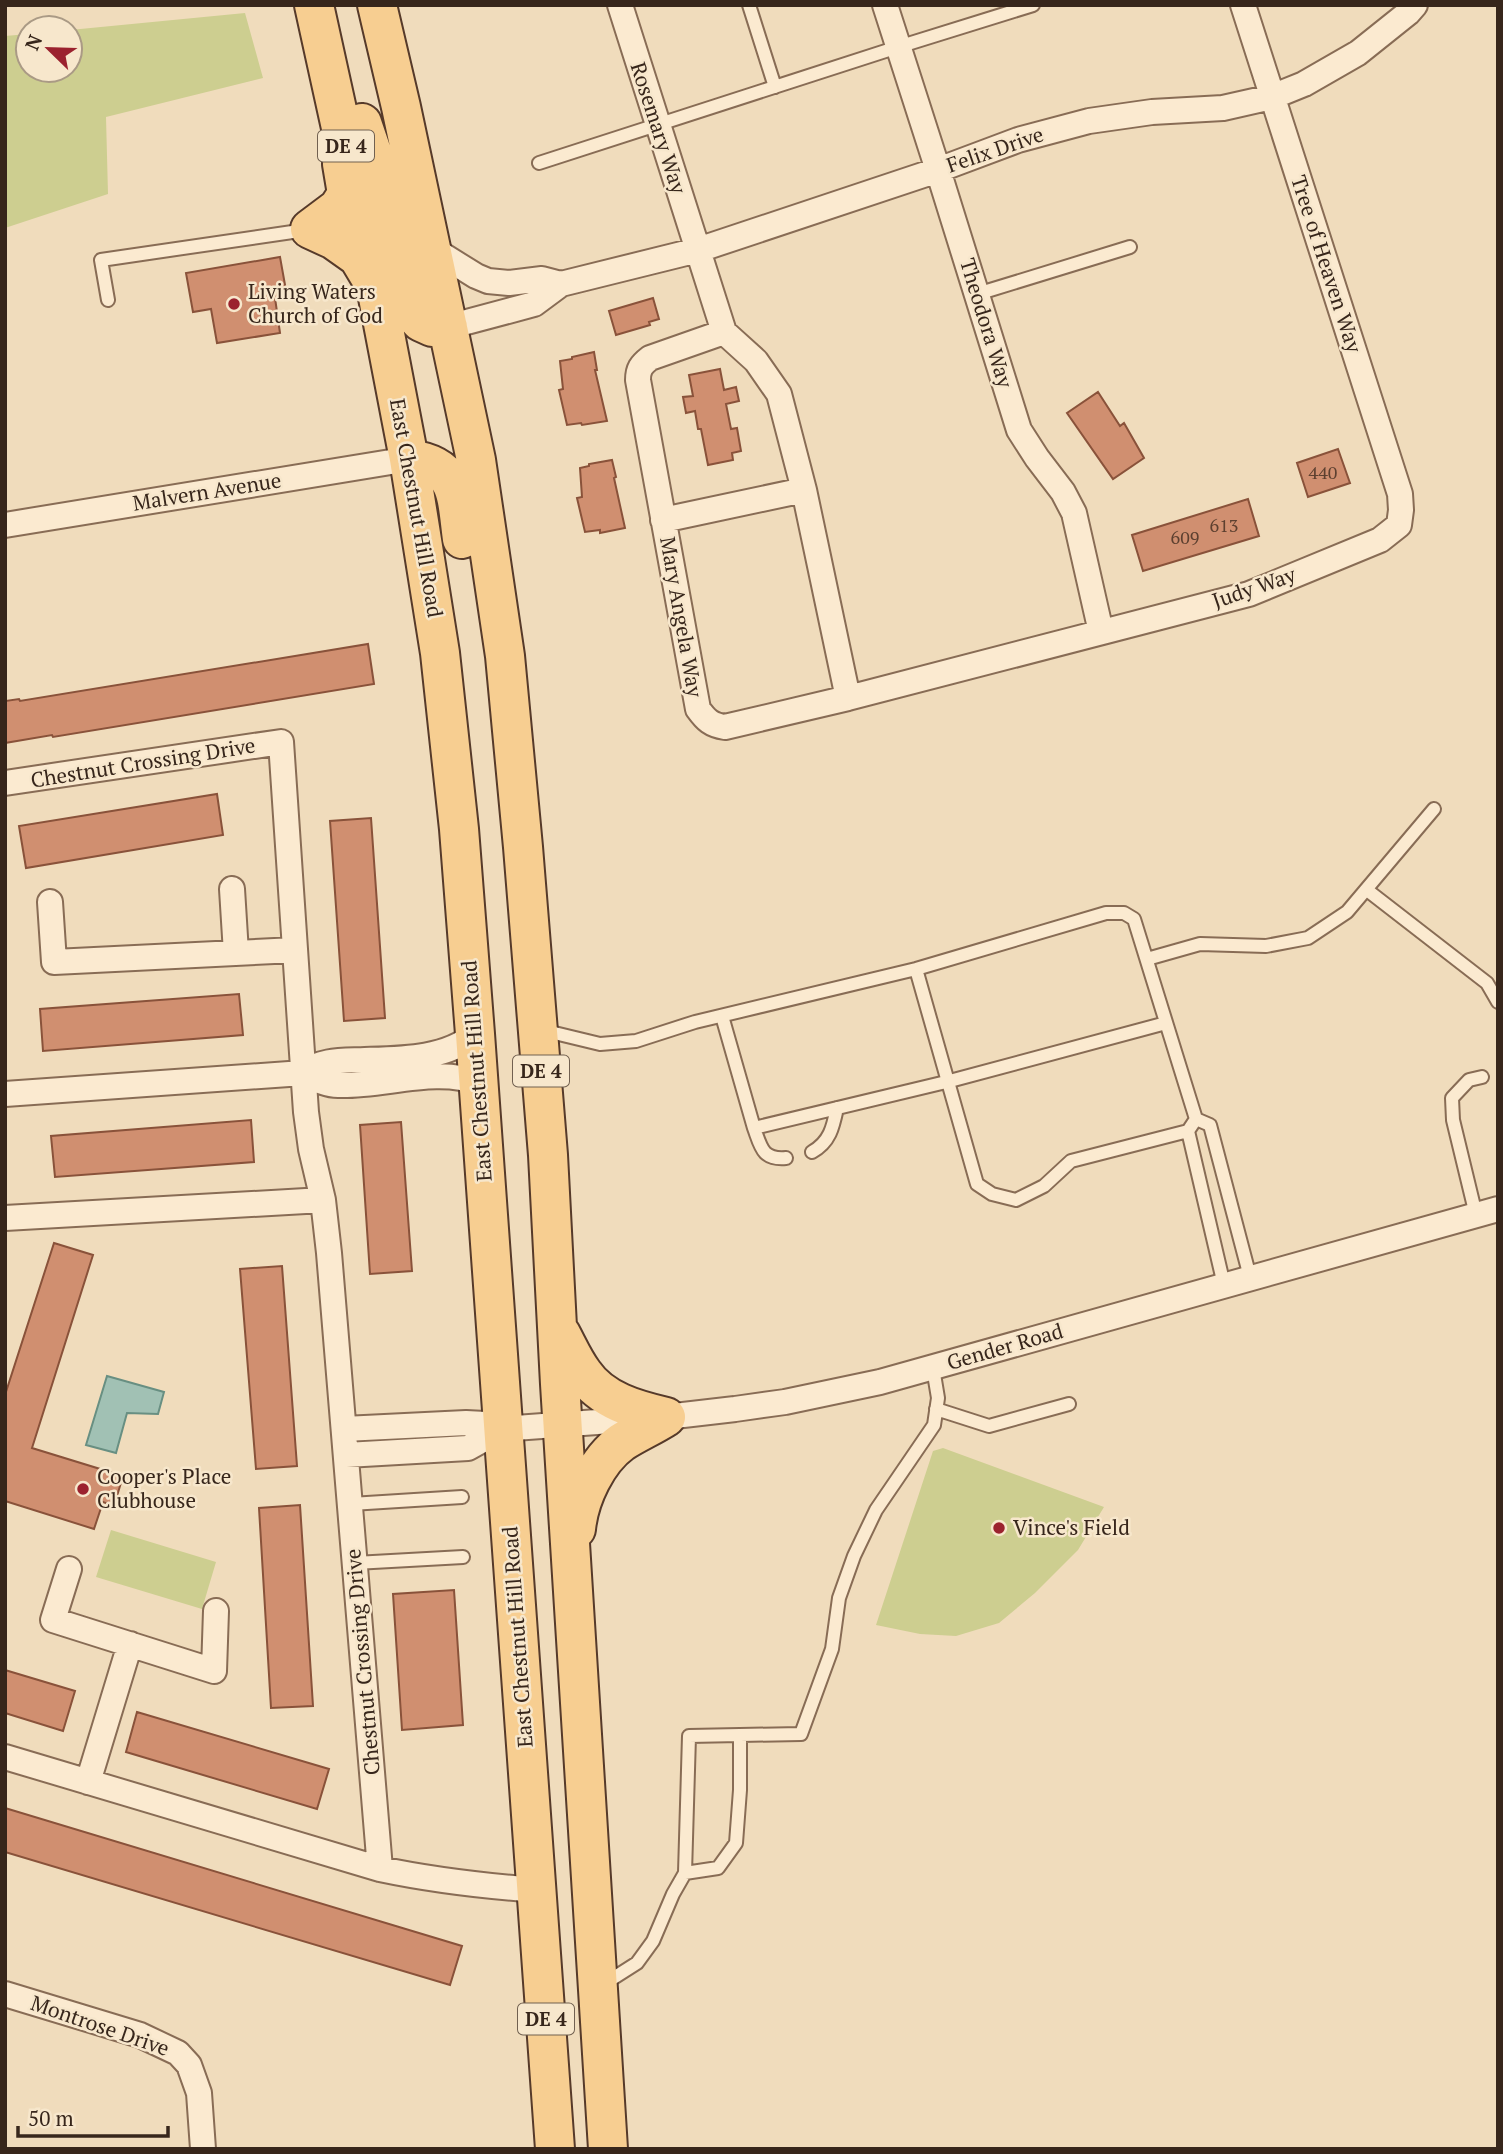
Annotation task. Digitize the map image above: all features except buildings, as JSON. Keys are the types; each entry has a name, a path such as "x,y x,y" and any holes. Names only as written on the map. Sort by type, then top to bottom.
{"main road":[{"name":"East Chestnut Hill Road","path":"314,5 376,287 409,459 440,653 459,829 479,1083 555,2149"},
{"name":"DE 4","path":"377,5 476,460 505,656 548,1155 608,2149"},
{"path":"330,72 331,111 347,194 338,208 310,229 334,240 358,257 376,287"},
{"path":"330,72 350,96 381,177 389,202 408,308 421,322 432,327 448,327"},
{"path":"409,459 424,461 437,467 445,472 452,484 498,729 517,779"},
{"path":"557,1327 584,1375 601,1392 633,1409 666,1418"},
{"path":"572,1576 577,1519 588,1486 608,1455 621,1443 666,1418"}],"street":[{"name":"Rosemary Way","path":"620,5 698,250"},
{"name":"Theodora Way","path":"885,5 1019,430 1063,492 1074,513 1101,632"},
{"name":"Tree of Heaven Way","path":"1243,5 1400,494 1399,525"},
{"name":"Felix Drive","path":"448,327 534,304 561,284 698,250 939,170 1018,140 1090,121 1152,112 1223,108 1272,97 1304,85 1358,53 1415,5"},
{"name":"Felix Drive","path":"431,248 456,265 488,281 509,283 542,279 561,284"},
{"path":"698,250 724,332 756,362 779,394 804,490 848,698"},
{"name":"Mary Angela Way","path":"724,332 650,358 642,364 638,372 698,709 705,719 714,726 725,727 1101,632"},
{"name":"Malvern Avenue","path":"5,525 409,459"},
{"path":"663,520 804,490"},
{"name":"Judy Way","path":"1101,632 1249,594 1380,540 1399,525"},
{"name":"Chestnut Crossing Drive","path":"5,783 281,742 303,1073 311,1149 323,1200 351,1504 380,1870"},
{"path":"232,889 236,953"},
{"path":"50,902 54,962 295,950"},
{"path":"303,1073 315,1064 333,1061 381,1060 438,1054 466,1042 475,1034"},
{"path":"5,1094 303,1073 320,1082 337,1086 429,1077 468,1079 479,1083"},
{"path":"5,1218 323,1200"},
{"name":"Gender Road","path":"502,1429 666,1418 785,1402 880,1382 1487,1212"},
{"path":"344,1429 466,1423 485,1424 502,1429"},
{"path":"346,1455 468,1448 502,1429"},
{"path":"69,1569 54,1620 214,1671 216,1611"},
{"path":"88,1782 130,1644"},
{"path":"5,1757 380,1870 469,1885 537,1890"},
{"name":"Montrose Drive","path":"5,1994 140,2035 178,2053 189,2065 198,2093 203,2149"}],"lane":[{"path":"749,5 775,87"},
{"path":"539,163 1033,5"},
{"path":"108,300 101,260 310,229"},
{"path":"977,294 1130,247"},
{"path":"1147,959 1200,944 1266,946 1308,938 1347,912 1434,809"},
{"path":"1367,890 1487,983 1498,1002"},
{"path":"537,1028 600,1044 636,1041 722,1016 916,969 1106,913 1124,913 1134,919 1196,1119 1188,1132 1071,1161 1045,1186 1016,1200 992,1194 977,1184 916,969"},
{"path":"722,1016 762,1150 776,1159 786,1158"},
{"path":"754,1128 946,1082 1166,1023"},
{"path":"1482,1077 1469,1080 1452,1098 1453,1120 1487,1212"},
{"path":"812,1152 822,1147 828,1139 837,1108"},
{"path":"1196,1119 1210,1125 1250,1278"},
{"path":"1188,1132 1224,1285"},
{"path":"598,1987 636,1964 653,1941 685,1873 689,1736 801,1734 832,1649 839,1598 854,1556 876,1510 934,1425 938,1398 933,1368"},
{"path":"936,1409 989,1426 1069,1404"},
{"path":"351,1504 462,1497"},
{"path":"355,1563 463,1557"},
{"path":"685,1873 718,1868 736,1843 740,1735"}],"green space":[{"path":"245,13 263,78 106,117 108,194 5,228 5,36 14,35 14,84 84,84 84,29"},
{"name":"Vince's Field","path":"943,1448 1104,1507 1078,1550 1035,1593 999,1623 956,1636 920,1634 876,1625 933,1451"},
{"path":"111,1530 216,1562 202,1609 96,1577"}],"shaded area":[{"path":"107,1376 164,1392 158,1414 127,1413 116,1453 86,1445"}],"place":[{"name":"Living Waters Church of God","path":"234,304"},
{"name":"Cooper's Place Clubhouse","path":"83,1489"},
{"name":"Vince's Field","path":"999,1528"}]}
